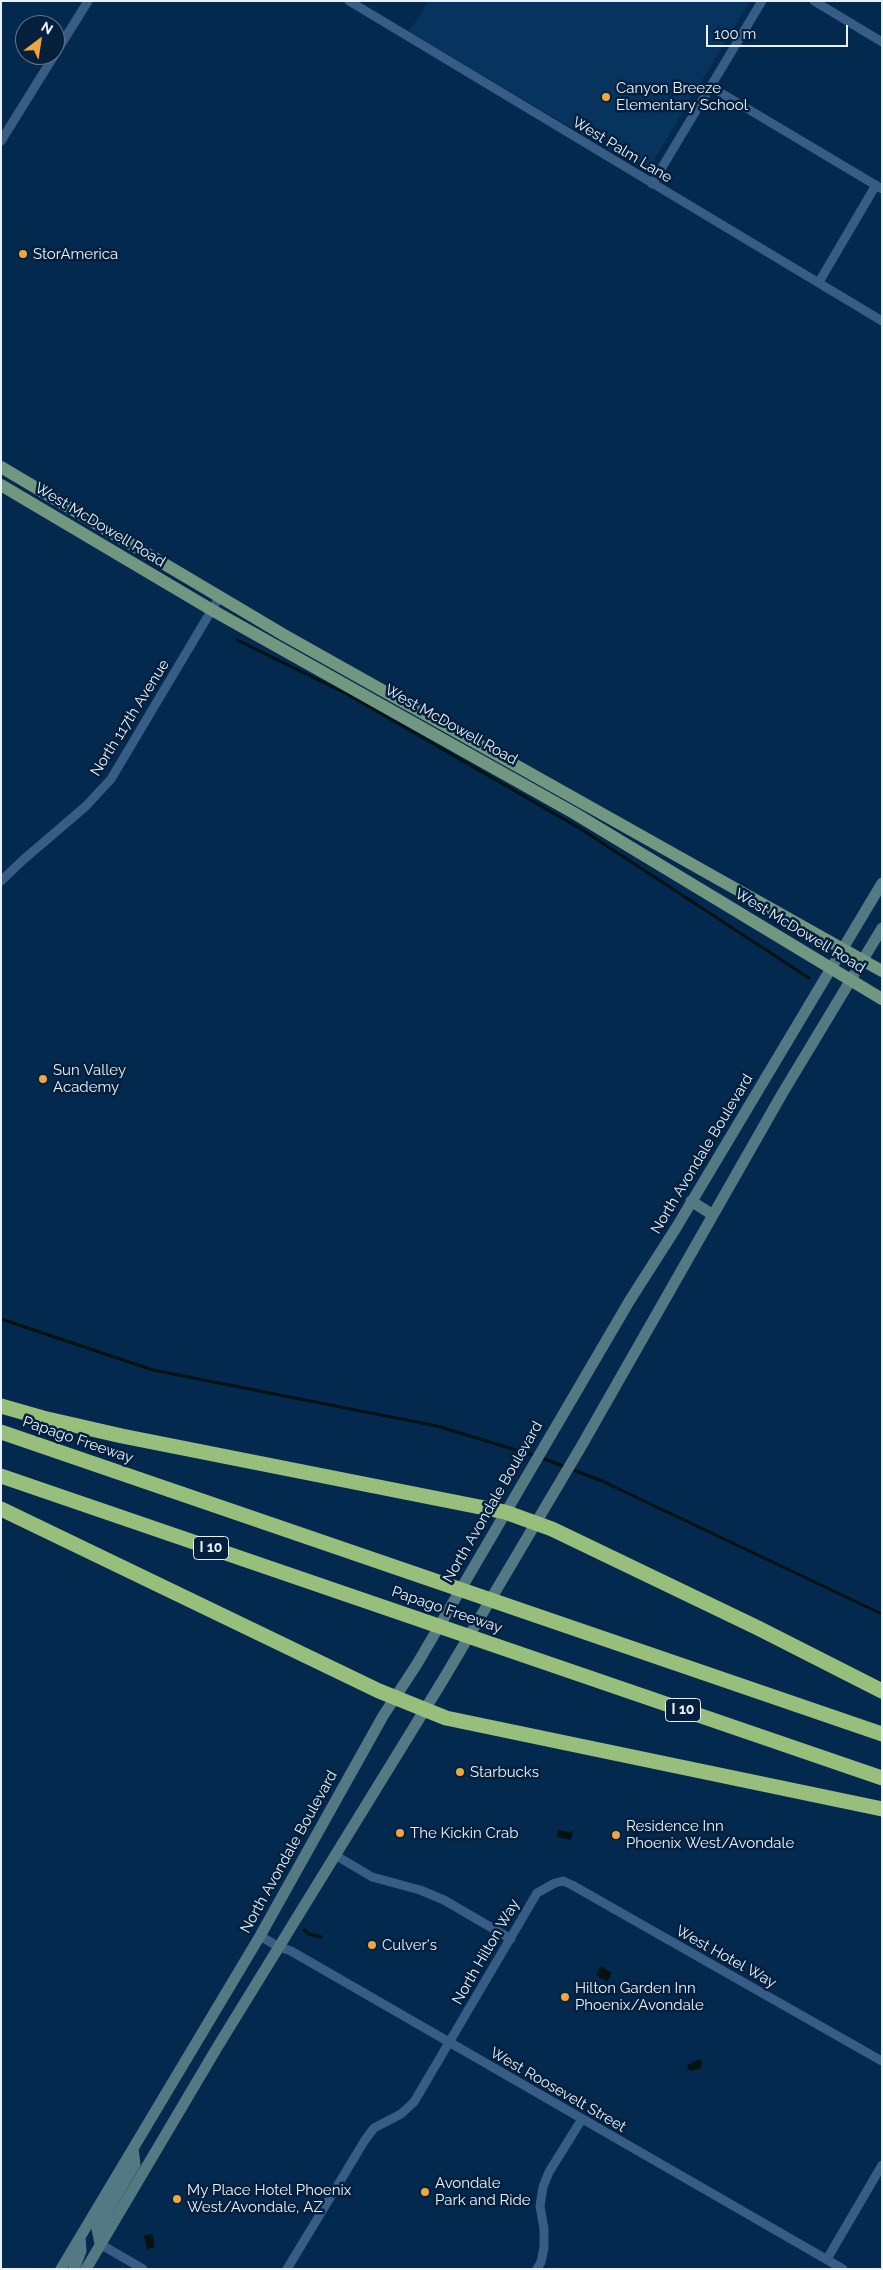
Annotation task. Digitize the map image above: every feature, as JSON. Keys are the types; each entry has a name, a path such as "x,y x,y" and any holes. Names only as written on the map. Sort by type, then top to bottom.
{"highway":[{"path":"1,1406 43,1418 122,1436 505,1512 552,1530 758,1628 882,1691"},
{"name":"Papago Freeway","path":"1,1432 882,1734"},
{"name":"Papago Freeway","path":"1,1476 882,1778"},
{"path":"1,1510 370,1687 453,1719 882,1809"}],"main road":[{"name":"West McDowell Road","path":"1,467 301,644 882,972"},
{"name":"West McDowell Road","path":"1,485 212,610 565,808 882,999"},
{"name":"North Avondale Boulevard","path":"61,2269 260,1936 395,1697 522,1481 630,1300 692,1202 882,883"},
{"path":"86,2269 279,1947 426,1709 555,1492 713,1216 882,928"},
{"path":"692,1202 713,1216"},
{"path":"100,2244 98,2228 135,2164 133,2149"},
{"path":"74,2269 82,2251 80,2237"}],"street":[{"path":"1,141 88,1"},
{"path":"652,184 762,1"},
{"path":"814,1 882,42"},
{"name":"West Palm Lane","path":"352,2 882,321"},
{"path":"710,87 879,187 819,282"},
{"name":"North 117th Avenue","path":"1,881 86,806 111,779 220,596"},
{"path":"335,1855 372,1877 430,1893 511,1939"},
{"name":"North Hilton Way","path":"287,2269 374,2128 401,2114 414,2102 511,1939 536,1893 555,1882"},
{"name":"West Hotel Way","path":"555,1882 572,1885 882,2061"},
{"name":"West Roosevelt Street","path":"260,1936 279,1947 291,1951 827,2258 843,2269"},
{"path":"537,2269 541,2262 544,2248 544,2229 540,2206 543,2187 549,2172 582,2119"},
{"path":"827,2258 882,2165"},
{"path":"100,2244 143,2269"}],"shaded area":[{"name":"Canyon Breeze Elementary School","path":"428,1 750,1 652,163 643,168 638,167 409,32"},
{"path":"558,1830 573,1831 571,1840 557,1837"},
{"path":"601,1966 612,1973 607,1982 596,1975"},
{"path":"701,2060 701,2068 691,2071 687,2069 687,2065"},
{"path":"152,2234 155,2247 147,2249 144,2236"}],"waterway":[{"path":"237,640 347,694 581,829 809,978"},
{"path":"1,1319 153,1370 437,1426 536,1456"},
{"path":"542,1458 602,1481 882,1614"},
{"path":"304,1930 309,1934 321,1937"}],"place":[{"name":"Canyon Breeze Elementary School","path":"606,97"},
{"name":"StorAmerica","path":"23,254"},
{"name":"Sun Valley Academy","path":"43,1079"},
{"name":"Starbucks","path":"460,1772"},
{"name":"The Kickin Crab","path":"400,1833"},
{"name":"Residence Inn Phoenix West/Avondale","path":"616,1835"},
{"name":"Culver's","path":"372,1945"},
{"name":"Hilton Garden Inn Phoenix/Avondale","path":"565,1997"},
{"name":"Avondale Park and Ride","path":"425,2192"},
{"name":"My Place Hotel Phoenix West/Avondale, AZ","path":"177,2199"}]}
